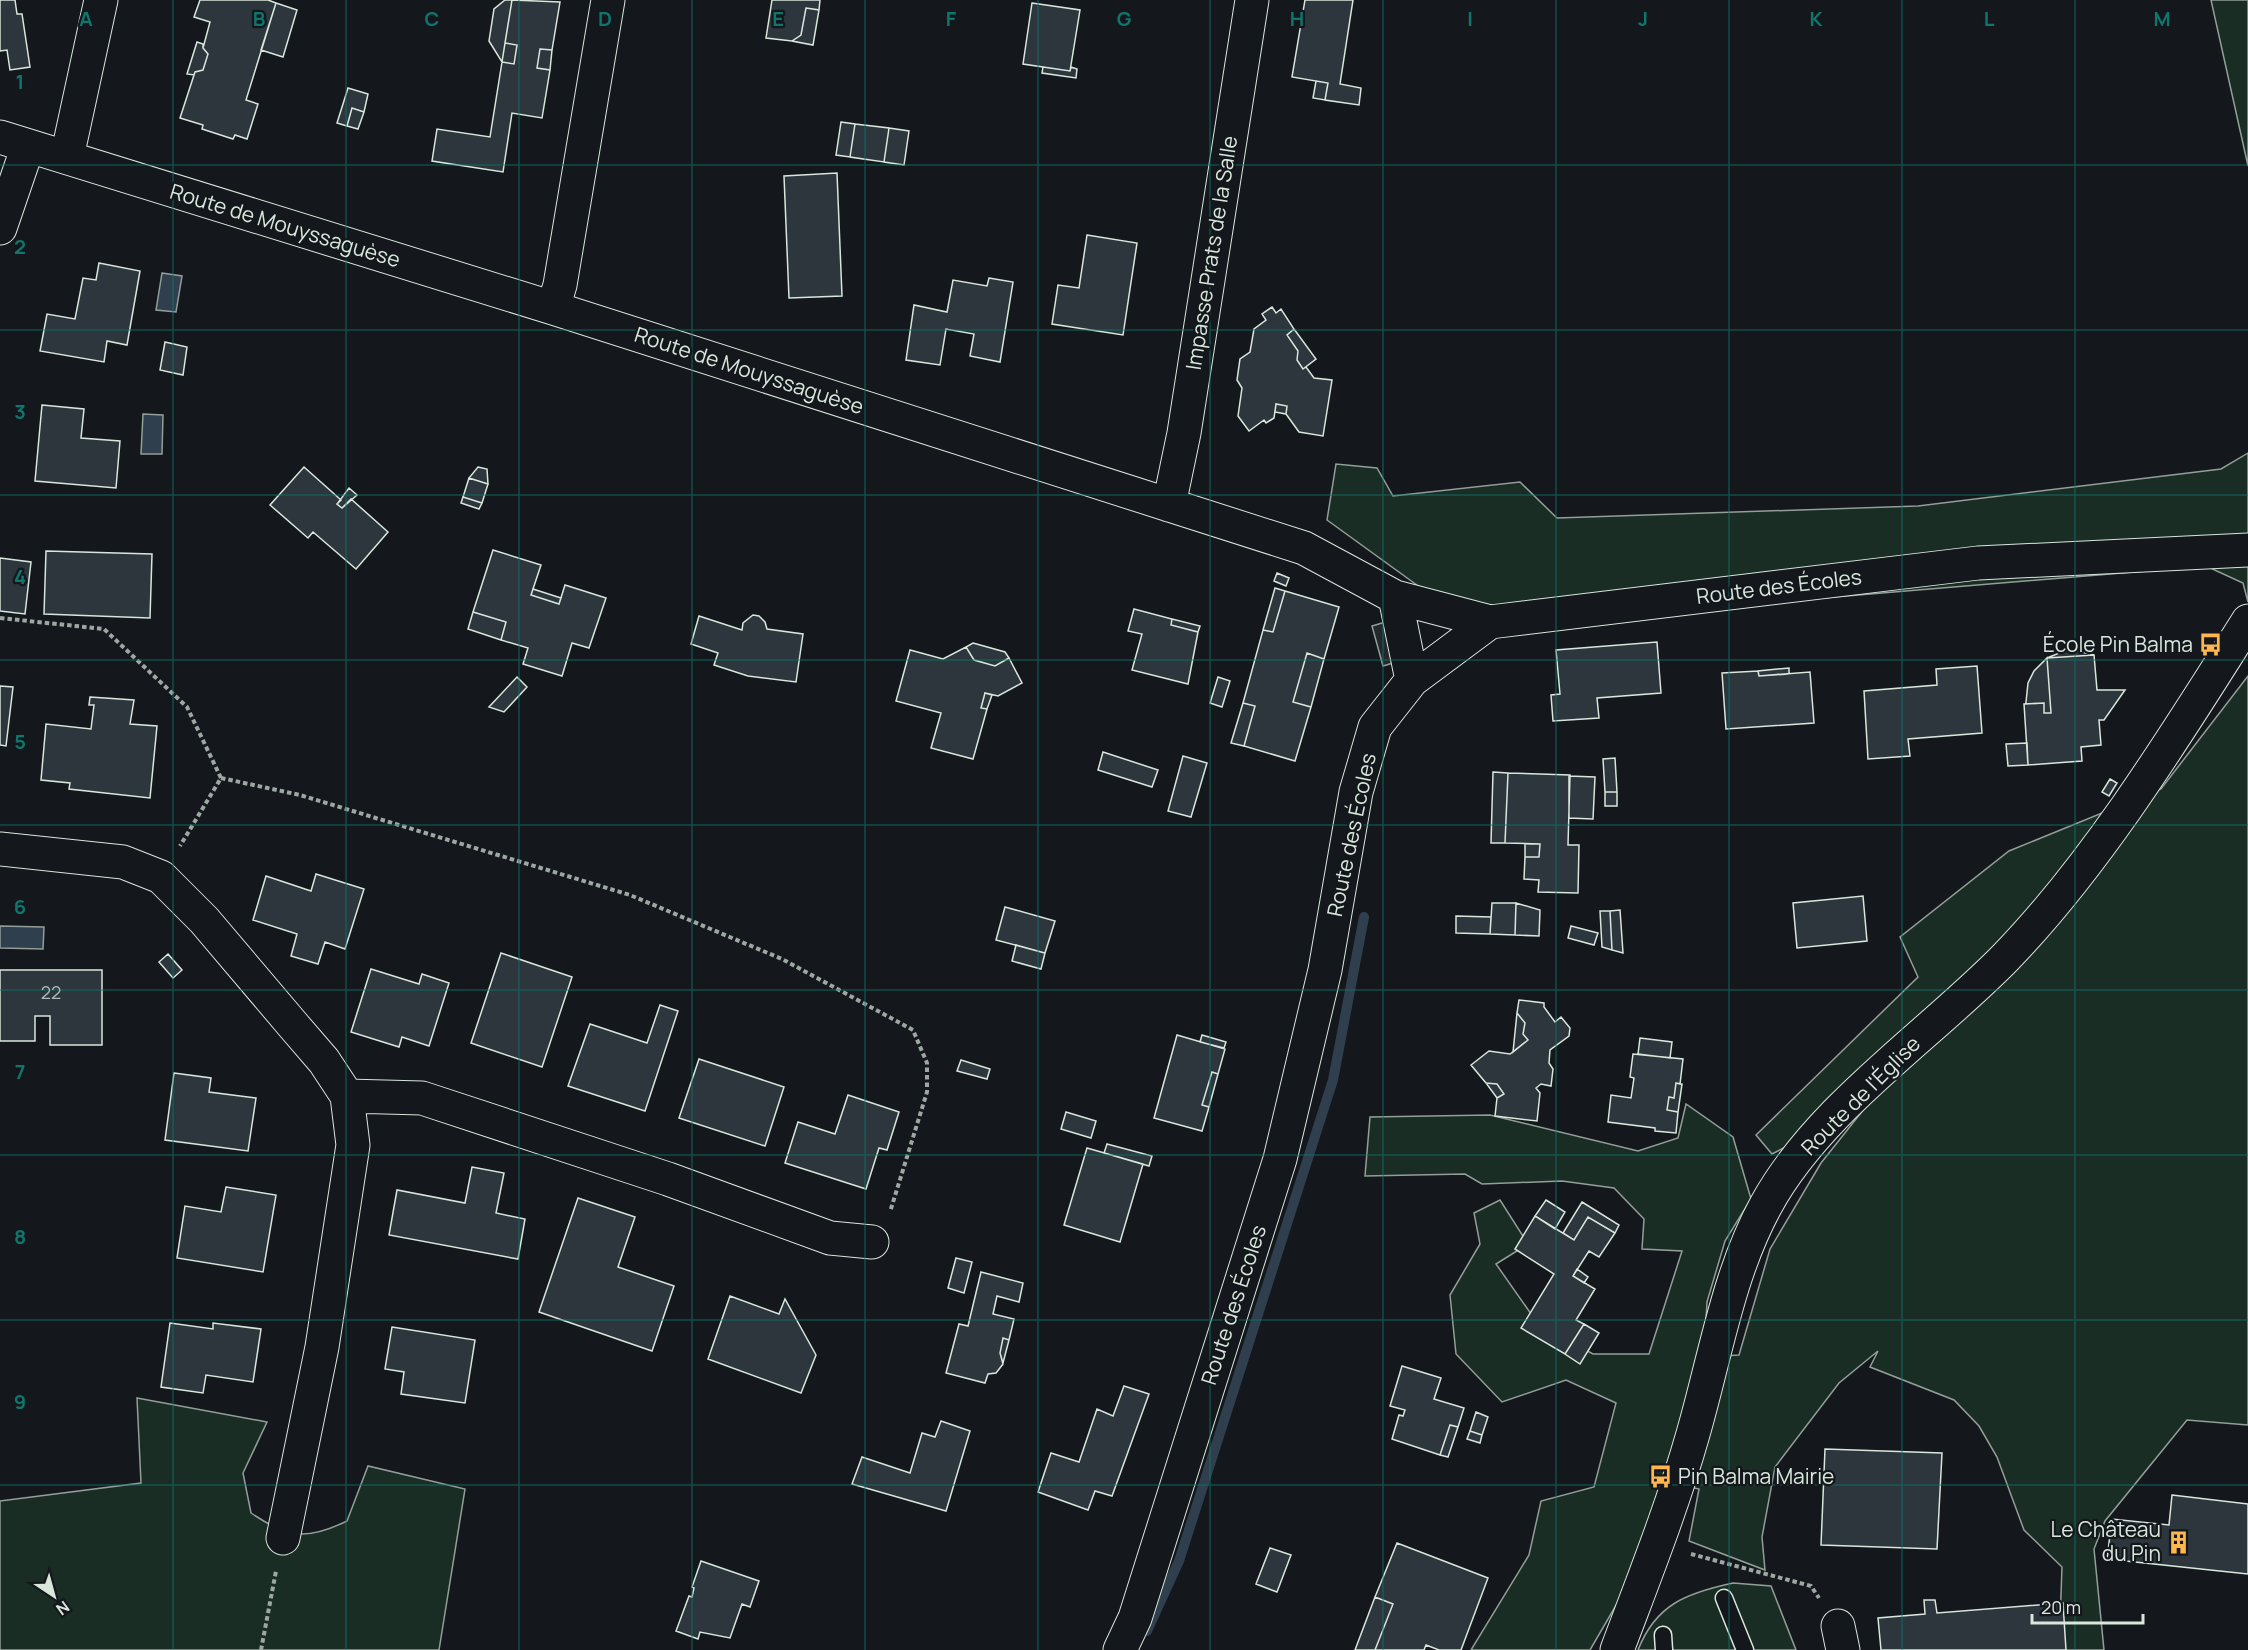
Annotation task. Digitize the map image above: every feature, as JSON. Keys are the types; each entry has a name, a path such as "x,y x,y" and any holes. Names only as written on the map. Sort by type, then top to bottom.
{"street":[{"path":"66,157 101,0"},
{"path":"553,308 560,285 608,0"},
{"name":"Impasse Prats de la Salle","path":"1169,505 1184,433 1252,0"},
{"path":"0,228 14,142"},
{"name":"Route de Mouyssaguèse","path":"14,142 553,308 1304,548 1395,597 1490,622"},
{"name":"Route des Écoles","path":"1120,1650 1135,1618 1280,1159 1325,970 1356,792 1375,728 1412,680 1490,622 1978,563 2248,550"},
{"path":"1395,597 1412,680"},
{"name":"Route de l'Église","path":"1617,1650 1679,1482 1733,1287 1747,1245 1766,1204 1792,1166 1825,1125 2007,956 2078,872 2140,786 2248,621"},
{"path":"0,849 123,862 161,877 204,920 309,1043 347,1095 353,1145 322,1347 283,1538"},
{"path":"347,1095 422,1098 668,1179 830,1238 872,1242"}],"lane":[{"path":"1724,1598 1745,1650"}],"path":[{"path":"0,618 104,629 187,707 221,778"},
{"path":"161,877 221,778"},
{"path":"221,778 300,795 630,895 782,959 912,1030 927,1063 927,1092 894,1206 872,1242"},
{"path":"261,1650 283,1538"},
{"path":"1657,1544 1811,1586 1840,1638"}],"green space":[{"path":"2211,0 2248,0 2248,166"},
{"path":"2248,453 2248,602 2243,583 2206,566 1475,627 1327,520 1336,464 1377,468 1393,496 1520,482 1557,518 1918,506 2221,469"},
{"path":"2248,676 2248,1425 2187,1420 2105,1521 2094,1549 2104,1650 2059,1650 2062,1567 2024,1530 1997,1457 1979,1426 1954,1400 1870,1367 1878,1351 1839,1383 1775,1467 1762,1537 1765,1570 1689,1541 1699,1489 1666,1482 1629,1583 1590,1650 1471,1650 1529,1555 1541,1501 1594,1487 1616,1403 1566,1380 1502,1402 1456,1354 1450,1295 1480,1244 1474,1213 1500,1200 1528,1244 1496,1264 1536,1321 1593,1354 1649,1354 1682,1251 1642,1249 1644,1219 1614,1188 1562,1181 1482,1184 1465,1174 1365,1176 1370,1117 1490,1115 1638,1151 1678,1138 1686,1104 1733,1137 1751,1199 1725,1241 1707,1302 1704,1357 1739,1355 1770,1249 1821,1163 1868,1104 1772,1154 1756,1135 1918,977 1900,937 2009,851 2161,789"},
{"path":"137,1398 267,1422 243,1473 251,1513 287,1532 308,1534 320,1532 347,1521 368,1466 465,1489 439,1650 0,1650 0,1501 141,1483"},
{"path":"1733,1583 1771,1586 1796,1650 1638,1650 1645,1634 1654,1622 1675,1603 1701,1591"}],"shaded area":[{"path":"1392,620 1403,660 1383,666 1372,626"}],"water":[{"path":"162,273 182,276 176,312 156,310"},
{"path":"143,414 163,415 162,454 141,454"},
{"path":"0,926 44,927 43,949 0,948"}],"building":[{"path":"0,0 15,0 17,14 22,14 30,67 10,70 7,50 0,51"},
{"path":"200,0 268,0 276,3 246,100 258,104 247,139 235,135 233,139 202,129 203,125 180,118 195,72 203,70 208,54 203,48 210,22 194,17"},
{"path":"505,0 512,0 502,62 489,41 494,9"},
{"path":"512,0 560,2 552,50 540,49 537,68 550,70 542,118 512,113 503,172 432,161 437,129 490,137 502,62 514,64 517,45 505,43"},
{"path":"772,0 820,0 819,10 806,8 801,35 792,41 766,38"},
{"path":"1305,0 1353,0 1340,84 1361,88 1359,105 1325,100 1328,83 1292,77"},
{"path":"276,3 297,10 283,57 261,50"},
{"path":"1032,3 1080,10 1070,71 1023,64"},
{"path":"806,8 819,10 813,45 792,41 801,35"},
{"path":"197,42 203,44 208,54 203,70 195,72 194,75 187,74"},
{"path":"505,43 517,45 514,64 502,62"},
{"path":"540,49 552,50 550,70 537,68"},
{"path":"1043,67 1070,71 1071,67 1077,69 1076,78 1042,73"},
{"path":"1316,81 1328,83 1325,100 1313,98"},
{"path":"348,88 368,94 364,112 352,108 347,126 337,123"},
{"path":"352,108 364,112 358,129 347,126"},
{"path":"841,122 855,124 850,157 836,155"},
{"path":"855,124 889,128 884,162 850,157"},
{"path":"889,128 909,131 904,165 884,162"},
{"path":"837,173 842,296 789,298 784,176"},
{"path":"1087,235 1137,243 1123,335 1052,324 1058,285 1079,288"},
{"path":"99,263 140,271 127,345 107,341 104,362 40,351 47,314 75,319 83,278 96,280"},
{"path":"989,278 1013,282 1000,362 970,356 974,334 946,329 940,365 906,360 914,305 947,312 953,280 987,286"},
{"path":"1272,307 1276,313 1281,309 1294,329 1287,335 1298,351 1297,360 1303,369 1306,367 1314,378 1332,380 1323,436 1299,432 1286,414 1287,406 1276,404 1274,418 1266,423 1264,420 1249,431 1238,416 1242,388 1237,380 1240,359 1250,352 1254,329 1266,320 1262,314"},
{"path":"1294,329 1316,359 1303,369 1297,360 1298,351 1287,335"},
{"path":"165,342 187,347 183,375 160,370"},
{"path":"1276,404 1287,406 1286,414 1275,412"},
{"path":"42,405 84,409 81,438 120,441 116,488 35,481"},
{"path":"304,467 341,500 337,504 342,508 351,499 388,532 356,569 313,532 308,538 270,505"},
{"path":"478,467 487,469 488,484 469,478"},
{"path":"469,478 488,484 482,503 463,497"},
{"path":"349,488 357,495 342,508 337,504"},
{"path":"463,497 482,503 479,509 461,503"},
{"path":"493,550 541,565 531,595 559,604 565,585 606,598 589,648 572,643 562,676 523,664 528,648 501,640 506,622 473,612"},
{"path":"46,551 152,554 150,618 44,614"},
{"path":"0,558 31,562 25,614 0,611"},
{"path":"1277,573 1289,578 1286,586 1274,581"},
{"path":"1275,588 1285,591 1273,632 1263,630"},
{"path":"533,589 561,598 559,604 531,595"},
{"path":"1285,591 1339,607 1324,659 1307,653 1293,702 1311,707 1295,761 1244,746 1255,706 1243,703 1263,630 1273,632"},
{"path":"1134,609 1172,619 1171,625 1198,632 1188,684 1132,670 1142,634 1128,631"},
{"path":"473,612 506,622 501,640 468,629"},
{"path":"753,615 759,616 765,622 767,629 803,634 796,682 748,676 714,665 718,653 691,644 699,616 742,630 743,623"},
{"path":"1172,619 1200,626 1198,632 1171,625"},
{"path":"1657,642 1661,693 1597,698 1599,718 1553,721 1551,695 1560,694 1556,650"},
{"path":"973,643 1005,652 1009,658 995,666 974,660 966,647"},
{"path":"966,647 974,660 995,666 1009,658 1022,683 998,696 985,693 981,708 987,709 973,759 931,748 941,713 896,701 910,650 943,659"},
{"path":"2073,650 2094,655 2047,658 2064,651"},
{"path":"1307,653 1324,659 1311,707 1293,702"},
{"path":"2094,655 2097,690 2125,690 2104,720 2099,720 2101,745 2081,747 2082,761 2028,765 2024,704 2044,703 2044,713 2051,713 2047,658"},
{"path":"2047,658 2051,713 2044,713 2044,703 2026,704 2028,683 2034,671"},
{"path":"1977,666 1982,733 1908,739 1910,756 1868,759 1864,691 1937,685 1936,669"},
{"path":"1789,668 1789,674 1759,676 1758,671"},
{"path":"1758,671 1759,676 1810,672 1814,723 1726,729 1722,673"},
{"path":"517,677 527,687 504,712 489,707"},
{"path":"1218,677 1230,681 1222,707 1210,703"},
{"path":"0,686 13,687 6,746 0,745"},
{"path":"985,693 992,695 987,709 981,708"},
{"path":"90,697 134,700 130,724 157,726 150,798 69,789 70,783 41,780 46,724 91,729 94,705 89,705"},
{"path":"1243,703 1255,706 1244,746 1231,743"},
{"path":"2027,743 2028,765 2008,766 2006,744"},
{"path":"1103,752 1158,770 1152,787 1098,770"},
{"path":"1183,756 1207,763 1191,817 1168,811"},
{"path":"1615,758 1617,792 1605,792 1603,759"},
{"path":"1493,772 1508,773 1505,843 1491,843"},
{"path":"1508,773 1570,775 1568,845 1579,845 1578,893 1538,892 1539,880 1524,879 1525,857 1539,857 1540,844 1505,843"},
{"path":"1569,776 1595,777 1593,819 1569,818"},
{"path":"2110,779 2117,783 2109,796 2102,792"},
{"path":"1605,792 1617,792 1617,806 1605,806"},
{"path":"1525,844 1540,844 1539,857 1525,857"},
{"path":"316,874 364,889 345,949 325,942 318,964 291,956 297,934 253,920 266,876 311,891"},
{"path":"1863,896 1867,941 1797,948 1793,903"},
{"path":"1492,903 1516,903 1515,935 1490,934"},
{"path":"1516,903 1540,910 1539,936 1515,935"},
{"path":"1005,907 1055,921 1045,953 996,940"},
{"path":"1620,910 1623,953 1612,950 1610,911"},
{"path":"1600,911 1610,911 1612,950 1602,947"},
{"path":"1456,916 1491,917 1490,934 1456,933"},
{"path":"1571,926 1598,933 1594,945 1568,938"},
{"path":"1016,945 1045,953 1041,969 1012,961"},
{"path":"501,953 572,977 542,1067 471,1043"},
{"path":"168,954 182,970 173,978 159,962"},
{"path":"371,969 419,984 422,974 449,983 429,1046 402,1037 399,1047 351,1032"},
{"path":"0,970 102,970 102,1045 50,1045 50,1016 35,1016 35,1041 0,1041"},
{"path":"1519,1000 1544,1003 1544,1007 1555,1022 1561,1017 1570,1028 1569,1036 1550,1050 1549,1063 1553,1069 1551,1086 1541,1084 1536,1088 1540,1093 1537,1121 1495,1116 1497,1098 1504,1094 1497,1084 1486,1083 1471,1065 1489,1051 1510,1054 1528,1040 1523,1034 1525,1023 1517,1013"},
{"path":"660,1005 678,1011 645,1111 568,1086 590,1024 647,1043"},
{"path":"1517,1013 1525,1023 1523,1034 1528,1040 1513,1052"},
{"path":"1177,1035 1225,1049 1218,1074 1212,1072 1202,1105 1209,1107 1202,1131 1154,1118"},
{"path":"1202,1035 1226,1042 1224,1048 1200,1042"},
{"path":"1640,1038 1672,1042 1670,1058 1638,1054"},
{"path":"1633,1054 1683,1059 1680,1084 1676,1083 1674,1098 1669,1097 1667,1110 1678,1112 1676,1133 1608,1122 1611,1095 1631,1098 1634,1078 1630,1077"},
{"path":"699,1059 784,1087 765,1146 679,1118"},
{"path":"961,1060 990,1069 987,1079 957,1071"},
{"path":"1212,1072 1218,1074 1209,1107 1202,1105"},
{"path":"174,1073 211,1078 209,1092 256,1098 248,1151 165,1140"},
{"path":"1486,1083 1497,1084 1504,1094 1497,1098"},
{"path":"1676,1083 1682,1084 1678,1112 1667,1110 1669,1097 1674,1098"},
{"path":"848,1095 899,1112 887,1150 879,1148 866,1189 785,1163 798,1122 835,1134"},
{"path":"1066,1112 1096,1121 1091,1138 1061,1129"},
{"path":"1107,1144 1152,1156 1149,1166 1104,1153"},
{"path":"1087,1148 1143,1164 1120,1242 1064,1225"},
{"path":"472,1167 504,1173 496,1213 525,1219 518,1259 389,1235 397,1190 465,1203"},
{"path":"226,1187 276,1195 263,1272 177,1258 185,1206 221,1212"},
{"path":"578,1198 635,1217 618,1267 674,1286 652,1351 539,1312"},
{"path":"1546,1200 1565,1212 1555,1229 1535,1216"},
{"path":"1582,1202 1619,1225 1615,1233 1588,1217 1574,1240 1563,1233"},
{"path":"1535,1216 1574,1240 1588,1217 1615,1233 1599,1257 1589,1251 1573,1276 1595,1289 1576,1320 1584,1324 1565,1354 1521,1328 1554,1274 1515,1249"},
{"path":"956,1258 972,1262 964,1293 948,1288"},
{"path":"1577,1269 1588,1277 1584,1283 1573,1276"},
{"path":"981,1272 1023,1283 1019,1302 997,1296 993,1314 1014,1319 1009,1340 1003,1338 1000,1353 1003,1364 996,1373 988,1374 985,1383 946,1373 959,1324 968,1326"},
{"path":"730,1296 779,1314 785,1299 816,1355 801,1393 708,1359"},
{"path":"170,1323 213,1329 213,1323 261,1329 253,1382 206,1375 203,1393 161,1387"},
{"path":"1584,1324 1599,1333 1580,1364 1565,1354"},
{"path":"392,1327 475,1340 465,1403 401,1394 404,1372 385,1369"},
{"path":"1003,1338 1009,1340 1003,1363 1000,1353"},
{"path":"1402,1366 1441,1378 1434,1399 1464,1408 1458,1427 1450,1425 1440,1455 1392,1439 1399,1415 1403,1416 1405,1410 1390,1406"},
{"path":"1124,1386 1149,1394 1112,1496 1095,1491 1088,1510 1038,1492 1051,1453 1079,1462 1097,1409 1113,1416"},
{"path":"1476,1412 1488,1417 1482,1435 1470,1431"},
{"path":"941,1421 970,1431 946,1511 852,1484 862,1457 910,1473 922,1433 935,1437"},
{"path":"1450,1425 1458,1427 1448,1457 1440,1455"},
{"path":"1470,1431 1482,1435 1480,1443 1467,1439"},
{"path":"1825,1449 1942,1453 1937,1549 1821,1545"},
{"name":"Le Château du Pin","path":"2172,1495 2248,1504 2248,1574 2107,1559 2112,1519 2169,1525"},
{"path":"1397,1543 1488,1578 1461,1650 1439,1650 1426,1645 1424,1650 1375,1650 1393,1604 1375,1597"},
{"path":"1270,1548 1291,1555 1277,1592 1256,1584"},
{"path":"701,1561 759,1581 750,1607 742,1604 730,1638 700,1632 698,1639 676,1631 689,1596 692,1597 694,1588 692,1587"},
{"path":"1375,1597 1393,1604 1375,1650 1355,1650"},
{"path":"1924,1600 1935,1600 1937,1613 2063,1603 2066,1650 1881,1650 1878,1618 1925,1614"}],"waterway":[{"path":"1147,1631 1179,1561 1333,1080 1364,917"}],"place":[{"name":"École Pin Balma","path":"2211,645"},
{"name":"Pin Balma Mairie","path":"1660,1477"},
{"name":"Le Château du Pin","path":"2179,1542"}]}
